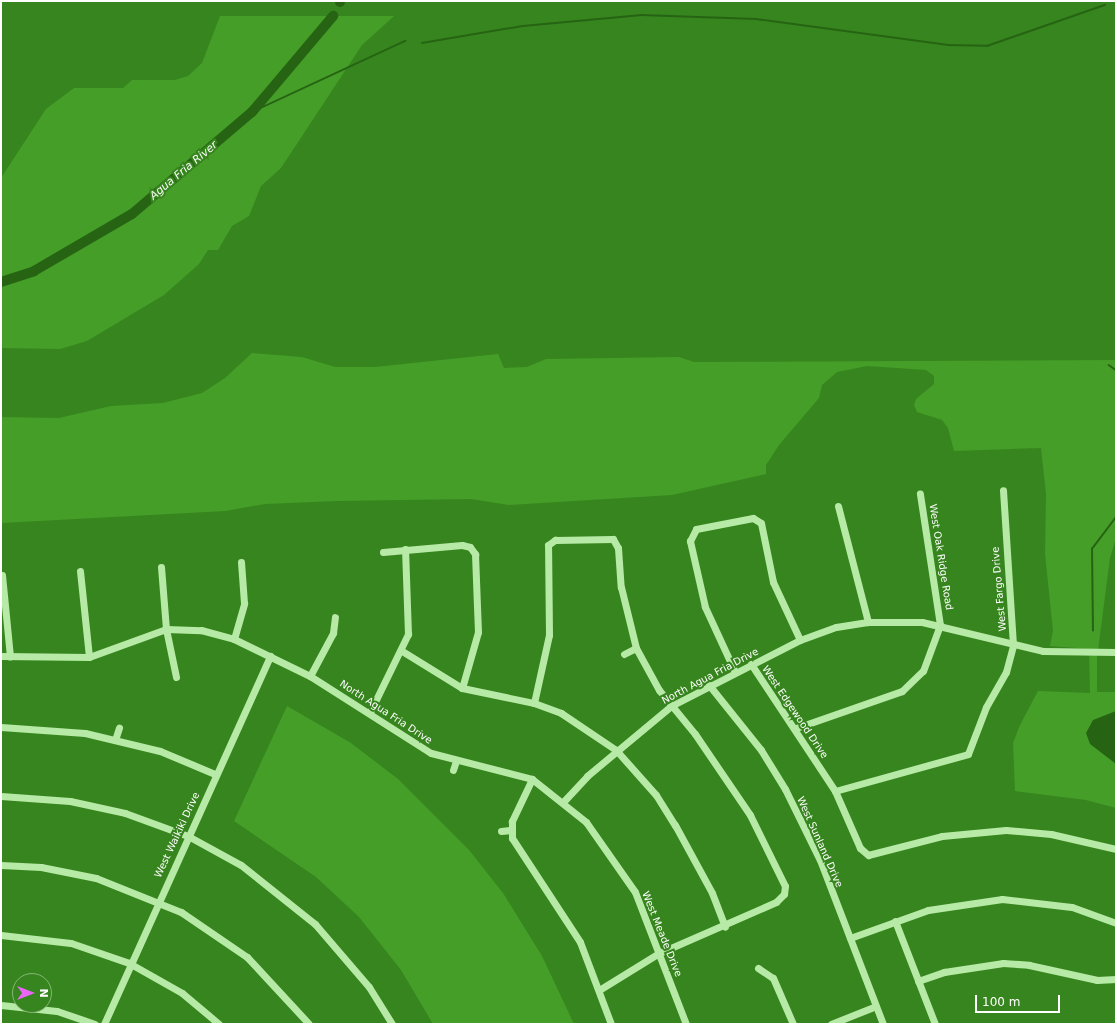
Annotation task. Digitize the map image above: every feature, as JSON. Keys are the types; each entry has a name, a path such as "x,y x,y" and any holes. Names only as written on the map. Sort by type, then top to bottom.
{"street":[{"name":"West Fargo Drive","path":"835,791 968,754 986,707 1006,672 1013,645 1003,490"},
{"name":"West Oak Ridge Road","path":"796,728 911,686 926,666 940,625 920,494"},
{"path":"838,506 868,622"},
{"path":"735,672 705,607 693,561 691,534 696,529 746,518 758,520 773,582 800,640"},
{"path":"534,703 549,635 548,545 556,540 613,539 618,548 621,587 636,648 671,706 695,734 750,815 773,857 784,894 776,902 725,927 659,953 599,990"},
{"path":"383,552 405,549 470,547 474,554 478,632 462,688"},
{"path":"370,712 402,651 409,617 405,549"},
{"path":"234,639 244,604 240,562"},
{"path":"161,566 166,629 176,676"},
{"path":"80,571 89,656"},
{"path":"2,576 10,656"},
{"path":"310,676 333,633 335,617"},
{"name":"North Agua Fria Drive","path":"1,656 89,656 166,629 201,630 234,639 310,676 370,712 407,740 456,761 532,779 564,801 616,750 671,706 800,640 836,627 868,622 940,625 1013,645 1050,652 1116,652"},
{"path":"624,654 636,648"},
{"path":"402,651 462,688 534,703 590,729 616,750 656,795 675,825 712,894 725,927"},
{"name":"West Waikiki Drive","path":"104,1024 129,963 270,656"},
{"name":"West Edgewood Drive","path":"751,664 796,728 835,791 860,848 868,855 942,836 1006,830 1051,834 1116,849"},
{"name":"West Sunland Drive","path":"710,685 761,750 785,789 820,860 883,1024"},
{"path":"1,726 85,733 160,751 215,774"},
{"path":"116,740 119,728"},
{"path":"453,770 456,761"},
{"path":"532,779 511,830 522,855 548,889 580,942 611,1024"},
{"path":"1,796 99,807 188,836 241,865 315,924 369,987 392,1024"},
{"name":"West Meade Drive","path":"564,801 586,822 635,892 686,1024"},
{"path":"501,830 511,830"},
{"path":"1,865 41,867 96,878 158,900 209,928 248,957 310,1024"},
{"path":"850,938 895,921 955,904 1002,899 1072,907 1116,923"},
{"path":"895,921 935,1024"},
{"path":"1,935 71,943 129,963 182,993 219,1024"},
{"path":"918,981 951,971 1003,963 1097,980 1116,979"},
{"path":"758,968 773,978 792,1024"},
{"path":"1,1005 57,1011 95,1024"},
{"path":"831,1024 876,1006"}],"shaded area":[{"path":"220,16 394,16 362,45 281,168 261,186 249,216 232,226 218,250 208,250 199,264 164,295 87,341 60,349 1,348 1,178 46,109 74,88 123,88 132,80 175,80 188,76 202,63"},
{"path":"252,353 302,357 335,367 375,367 498,354 504,368 527,367 546,359 679,357 694,362 1116,360 1116,538 1110,558 1097,658 1097,692 1116,692 1116,808 1086,800 1015,791 1013,743 1020,725 1038,691 1090,693 1089,649 1050,646 1053,631 1045,554 1046,494 1041,448 954,451 948,428 942,420 917,412 914,405 916,399 934,384 934,376 926,370 867,366 837,372 822,385 819,398 779,445 766,465 766,474 672,495 509,505 471,499 337,501 265,504 225,511 1,523 1,417 59,418 111,406 163,403 202,393 225,378"},
{"path":"287,706 351,743 398,779 469,850 503,893 542,956 574,1024 433,1024 401,970 359,917 316,877 234,821"},
{"path":"1116,711 1116,764 1090,744 1086,733 1093,720"}],"waterway":[{"path":"422,43 523,26 641,15 756,19 948,45 987,46 1105,5"},
{"name":"Agua Fria River","path":"1,282 34,271 132,214 252,112 333,16"},
{"path":"252,112 405,41"},
{"path":"1109,365 1116,370"},
{"path":"1093,631 1092,549 1116,517"}]}
